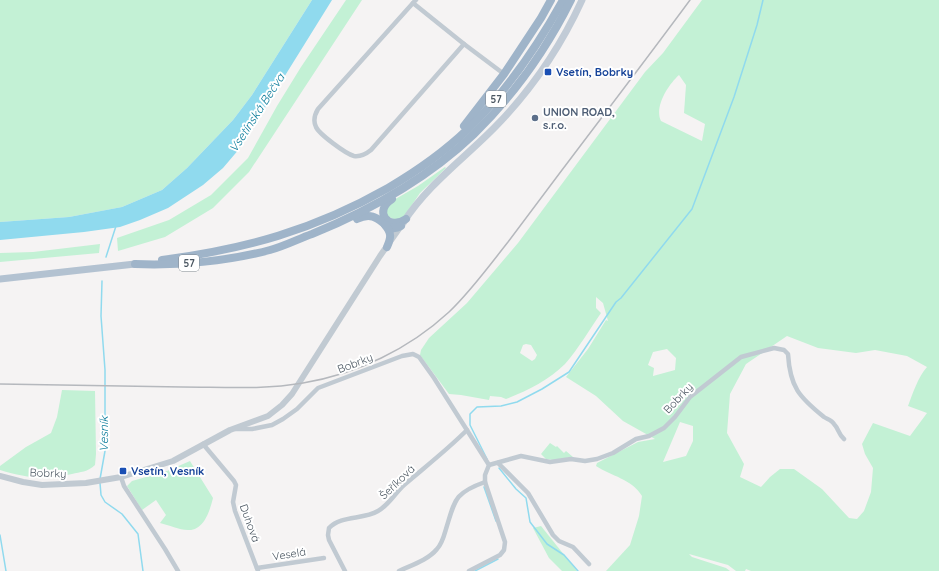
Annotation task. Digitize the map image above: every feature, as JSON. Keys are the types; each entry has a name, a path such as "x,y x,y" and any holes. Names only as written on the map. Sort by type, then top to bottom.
{"highway":[{"path":"407,177 459,132 504,74 538,24 551,0"},
{"name":"57","path":"135,264 240,247 288,234 361,203 407,177 468,129 494,101 514,78 532,52 563,0"},
{"name":"57","path":"135,264 160,265 200,262 258,253 290,243 325,229 383,200 429,171 474,134 510,95 542,52 571,0"},
{"path":"396,228 384,215 383,209 385,205 411,188 429,171"},
{"path":"290,243 324,233 365,216 376,217 390,228 396,228"},
{"path":"396,228 398,223 406,219"},
{"path":"383,223 390,233 387,247"}],"main road":[{"path":"406,219 421,198 434,184 494,128 517,104 556,50 582,0"},
{"name":"57","path":"0,279 135,264"}],"street":[{"path":"464,44 367,154 361,156 348,154 320,132 316,127 314,121 315,114 318,109 415,2 464,44 504,74"},
{"name":"Bobrky","path":"0,476 42,485 86,483 121,477 173,461 230,430 261,419 275,412 292,394 387,247 396,228"},
{"name":"Bobrky","path":"230,430 252,429 272,425 297,409 318,388 353,376 388,361 413,354 420,357 426,365 489,465 521,456 550,462 571,459 585,461 608,455 636,440 649,436 664,428 675,417 690,397 741,357 774,348 784,350 788,354 788,365 794,387 799,394 825,418 835,424 840,435 844,439"},
{"name":"Šeříková","path":"344,571 329,540 329,528 337,522 376,512 383,508 403,486 450,447 467,430"},
{"name":"Duhová","path":"203,444 236,485 233,502 235,511 257,569"},
{"path":"498,462 528,493 553,535 559,541 573,547 589,564"},
{"path":"469,571 500,555 504,550 505,542 484,482 489,465"},
{"path":"121,477 124,486 166,549 178,571"},
{"path":"399,571 437,550 444,537 451,511 459,496 470,487 484,482"},
{"name":"Veselá","path":"257,569 324,558"}],"green space":[{"path":"0,0 312,0 252,95 233,120 187,168 162,190 122,207 69,217 0,222"},
{"path":"346,0 362,0 249,172 213,208 165,237 118,251 117,238 169,220 211,195 248,158 301,67"},
{"path":"702,0 939,0 939,571 751,571 746,569 745,571 736,571 728,565 689,554 692,557 726,568 730,571 606,571 630,545 639,516 642,496 638,490 627,482 596,466 597,463 638,442 655,439 623,421 596,396 566,377 588,349 606,320 608,321 603,303 596,297 596,308 601,313 570,358 559,370 537,384 506,399 490,396 489,400 449,394 420,355 421,350 429,338 467,303 518,243 645,72 663,53","holes":["679,75 686,85 684,113 705,124 702,141 661,121 659,109 663,96","787,336 818,348 856,353 875,350 907,356 927,367 918,380 908,406 927,413 910,436 873,423 862,444 865,454 873,468 871,492 864,511 857,519 849,518 822,489 794,469 780,469 761,487 740,477 744,464 727,433 730,394 746,364","523,345 531,345 537,355 535,359 532,361 520,353","667,349 676,358 675,370 653,376 654,368 648,365 653,352","680,422 693,426 693,441 686,456 663,462"]},
{"path":"445,167 446,168 420,193 403,218 398,221 387,216 387,208 392,201 418,186"},
{"path":"100,244 99,253 0,262 0,253 33,252"},
{"path":"62,390 95,391 95,465 84,471 53,477 18,475 0,470 0,466 26,447 51,433 57,417"},
{"path":"550,443 556,447 557,446 564,453 566,451 573,457 553,460 546,459 541,454"},
{"path":"190,461 213,498 208,514 202,523 194,529 185,530 160,523 166,515 156,500 142,510 127,486 132,481 167,471"},
{"path":"541,526 577,571 562,571 549,558 533,528"}],"water":[{"name":"Vsetínská Bečva","path":"312,0 332,0 240,148 223,168 203,185 168,208 120,227 0,240 0,222 69,217 122,207 162,190 187,168 233,120 252,95"}],"waterway":[{"path":"487,459 470,425 470,414 477,407 501,406 517,402 542,389 569,372 616,302 621,298 692,209 734,97 757,25 763,0"},
{"name":"Vesník","path":"106,257 116,226"},
{"name":"Vesník","path":"100,479 105,451 105,370 101,316 102,281"},
{"path":"499,468 516,489 526,498 530,522 547,544 564,555 578,571"},
{"name":"Vesník","path":"100,483 101,495 105,502 122,514 138,534 143,571"},
{"path":"484,487 496,521"},
{"path":"0,535 6,571"},
{"path":"475,571 498,559"}],"railway":[{"path":"0,384 227,388 273,387 303,383 343,373 381,358 399,348 417,337 449,312 472,287 508,242 690,0"}],"place":[{"name":"Vsetín, Bobrky","path":"548,72"},
{"name":"UNION ROAD, s.r.o.","path":"535,118"},
{"name":"Vsetín, Vesník","path":"123,471"}]}
